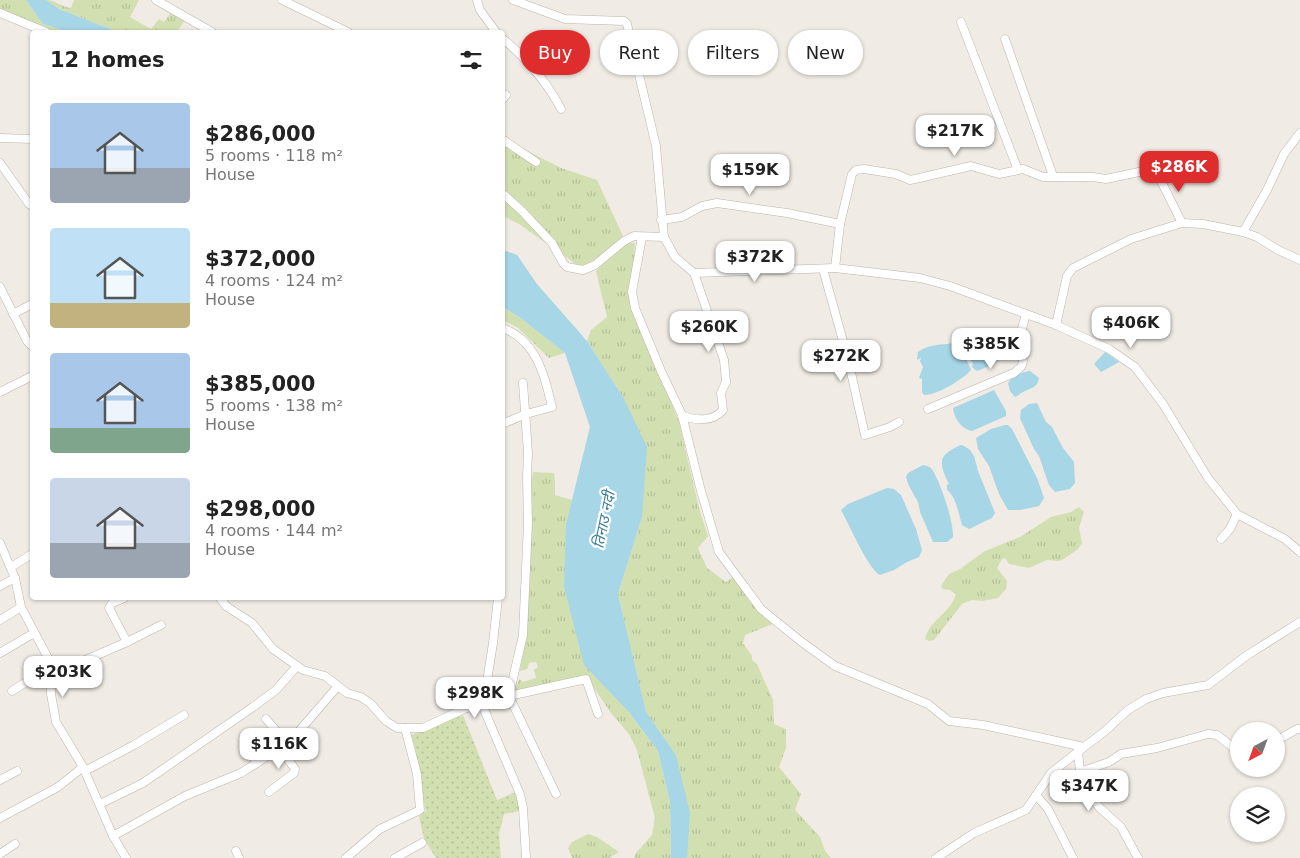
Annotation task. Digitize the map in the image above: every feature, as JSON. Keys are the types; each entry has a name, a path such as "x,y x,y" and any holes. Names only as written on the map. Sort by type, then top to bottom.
{"street":[{"path":"156,0 208,30"},
{"path":"282,0 344,30"},
{"path":"477,0 480,10 495,30"},
{"path":"514,0 565,19 624,21 627,24 656,146 664,237 675,257 694,273 724,360 726,382 721,393 723,410 719,414 704,420 692,420 682,415"},
{"path":"0,13 41,30"},
{"path":"961,22 1018,170"},
{"path":"1005,38 1053,176"},
{"path":"505,40 518,50 535,70 561,109"},
{"path":"1243,232 1252,213 1267,190 1284,154 1300,133"},
{"path":"0,138 30,139"},
{"path":"505,141 536,162"},
{"path":"0,163 30,205"},
{"path":"835,268 840,224 852,174 856,170 896,174 910,180 968,166 998,174 1027,170 1043,177 1106,180 1155,170 1182,223"},
{"path":"505,196 552,243 567,267 583,270 595,264 624,241 634,236 664,237"},
{"path":"661,220 682,217 702,206 717,203 787,213 840,224"},
{"path":"1056,325 1067,276 1073,268 1131,239 1182,223 1203,224 1243,232 1257,237 1278,250 1300,260"},
{"path":"642,236 632,292 635,308 682,415 719,552 761,609 796,638 835,666 928,704 949,721 983,725 1081,748"},
{"path":"694,273 835,268 920,278 950,286 1056,325 1109,349 1135,367 1163,404 1208,478 1237,514 1285,539 1300,552"},
{"path":"823,269 848,359 865,435 890,428 899,422"},
{"path":"0,287 30,344"},
{"path":"13,314 30,305"},
{"path":"928,408 1014,373 1022,367 1023,360 1020,344 1026,314"},
{"path":"505,329 510,330 529,345 544,374 552,407 526,414 505,423"},
{"path":"0,392 30,377"},
{"path":"523,382 526,414 528,523 523,635 509,696 556,794"},
{"path":"1222,539 1230,529 1237,514"},
{"path":"0,545 15,578 21,608 51,671 51,694 56,722 84,769 113,836 126,858"},
{"path":"11,567 30,555"},
{"path":"0,586 15,578"},
{"path":"119,600 112,603 109,608 126,642"},
{"path":"222,600 226,606 252,624 273,649 303,670 325,676 347,693 370,703 390,724 397,728 423,728 464,709 509,696 586,679 598,714"},
{"path":"498,600 483,707 520,794 523,808 526,858"},
{"path":"0,620 21,608"},
{"path":"936,858 974,833 1026,810 1051,773 1104,732 1128,710 1146,699 1208,685 1246,656 1300,622"},
{"path":"12,691 51,671 126,642 160,626"},
{"path":"0,653 34,634"},
{"path":"100,804 143,783 253,707 276,690 297,666"},
{"path":"113,836 185,796 241,773 257,763 294,737 338,686"},
{"path":"0,818 58,787 84,769 127,749 184,715"},
{"path":"266,719 286,742"},
{"path":"346,858 380,829 420,810 417,774 405,728"},
{"path":"1285,736 1300,729"},
{"path":"1080,772 1109,762 1121,754 1157,748 1208,734 1217,735 1230,745"},
{"path":"248,747 257,763"},
{"path":"269,792 294,773 295,769 279,747"},
{"path":"1081,748 1080,772 1084,787 1099,807 1121,826 1138,858"},
{"path":"0,780 17,771"},
{"path":"1036,795 1048,810 1073,858"},
{"path":"395,858 422,843"},
{"path":"0,854 15,844"}],"green space":[{"path":"0,0 26,0 43,24 62,30 47,30 0,9"},
{"path":"46,0 71,8 74,0 139,0 130,17 151,29 159,19 164,22 171,13 185,20 178,30 113,30 59,9"},
{"path":"505,137 508,141 561,168 597,180 623,236 604,255 580,267 519,224 505,217"},
{"path":"626,243 635,243 633,274 640,324 679,422 699,508 708,536 698,548 707,568 726,582 733,577 749,601 773,624 745,635 743,643 752,656 752,660 757,664 773,700 774,724 786,729 786,748 779,767 801,794 795,810 820,837 825,851 831,858 687,858 676,755 646,713 618,594 642,517 623,397 587,341 591,330 607,317 596,271"},
{"path":"505,309 519,317 565,353 549,358 518,328 505,321"},
{"path":"533,472 554,473 555,495 572,500 566,524 628,711 658,751 670,802 671,858 634,858 636,853 652,835 655,818 637,750 629,734 611,713 585,675 515,692 519,679 523,682 536,678 534,670 538,667 536,662 529,663 527,669 520,671 524,641 530,492"},
{"path":"1079,507 1084,512 1079,528 1082,543 1078,549 1059,561 1047,560 1029,568 1009,564 1005,558 1002,559 997,568 1007,581 1006,589 998,598 982,601 972,600 962,604 934,640 929,641 925,639 927,632 949,607 956,594 950,590 943,589 941,586 949,574 960,569 985,551 1020,537 1051,517 1071,512"},
{"path":"463,715 497,800 518,791 519,811 504,814 499,834 501,858 436,858 424,839 419,816 426,811 411,735"},
{"path":"588,834 597,837 619,852 609,858 572,858 568,848 572,842"}],"water":[{"path":"26,0 46,0 59,9 113,30 62,30 43,24"},
{"name":"तिनाउ नदी","path":"505,251 517,255 537,284 587,341 623,397 647,447 642,517 618,594 646,712 676,755 690,813 687,858 671,858 670,802 658,751 628,711 584,665 564,587 566,524 590,427 565,353 505,308"},
{"path":"984,332 1000,341 1003,354 997,361 977,371 972,367 973,363 969,358 967,340 968,337"},
{"path":"953,343 962,344 971,370 950,386 924,395 922,392 922,379 919,378 923,367 920,361 921,358 917,360 918,352 931,346"},
{"path":"1105,352 1119,362 1101,372 1094,364"},
{"path":"1030,371 1039,378 1037,384 1015,397 1010,391 1008,383 1015,376"},
{"path":"994,390 1006,411 1006,416 972,431 961,425 955,416 953,408"},
{"path":"1037,403 1046,422 1052,427 1063,448 1074,462 1075,483 1070,489 1055,492 1049,485 1039,456 1020,418 1021,410 1029,404"},
{"path":"1005,425 1012,429 1037,478 1044,498 1039,506 1020,510 1008,510 999,494 989,466 978,449 976,438 991,429"},
{"path":"961,445 970,450 974,456 995,513 992,518 969,529 962,525 955,501 947,490 947,485 949,484 942,465 944,456"},
{"path":"923,465 932,470 940,485 946,504 953,531 953,537 947,542 933,542 906,477 908,473"},
{"path":"887,488 894,489 901,495 916,529 922,550 919,557 880,575 864,555 841,510 848,504"}]}
